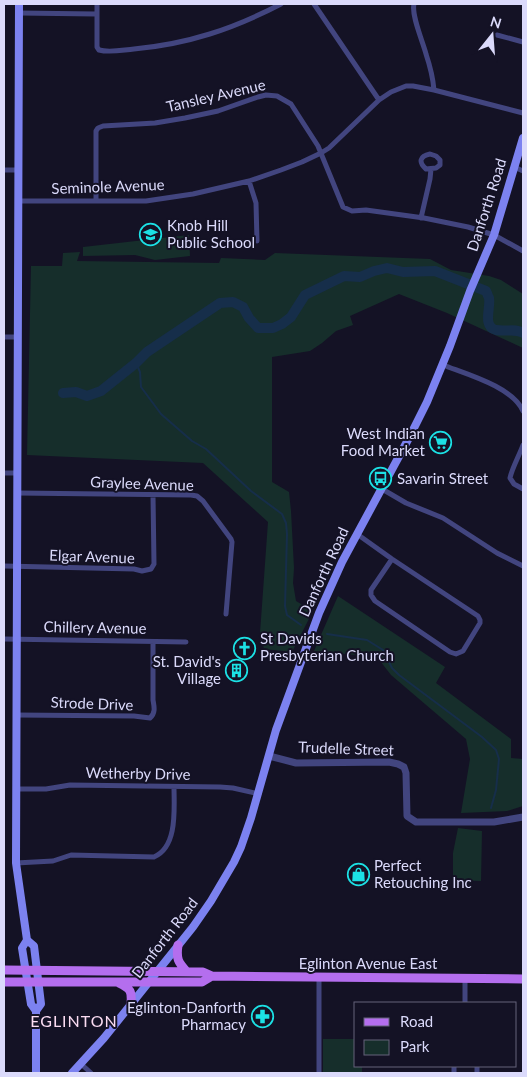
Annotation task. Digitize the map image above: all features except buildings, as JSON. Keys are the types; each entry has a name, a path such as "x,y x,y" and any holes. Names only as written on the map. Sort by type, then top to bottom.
{"main road":[{"path":"19,4 16,863 27,940 22,948 31,1004 36,1011 36,1073"},
{"name":"Danforth Road","path":"72,1073 104,1038 158,972 206,908 234,862 259,794 276,730 316,620 357,534 421,415 494,235 523,138"},
{"path":"27,940 34,946 41,1004 36,1011"},
{"path":"178,945 177,957 188,972"},
{"name":"Eglinton Avenue East","path":"4,970 203,972 212,976 523,979"},
{"name":"Eglinton Avenue East","path":"4,982 202,982 212,976"},
{"path":"117,982 130,990 132,994 131,1004"}],"street":[{"path":"97,4 97,47 99,50 106,52 148,48 191,40 221,31 281,4"},
{"path":"314,4 379,100"},
{"path":"414,4 414,17 427,56 434,90"},
{"path":"19,13 96,14"},
{"path":"497,35 523,42"},
{"name":"Seminole Avenue","path":"18,201 96,202 146,200 212,190 249,181 295,165 321,153 329,148 379,100 390,92 406,86 434,90 523,113"},
{"name":"Tansley Avenue","path":"96,202 96,132 98,128 103,126 155,123 185,118 218,111 258,97 272,95 282,98 291,104 318,146 342,207 352,211 366,210 468,227 494,235 523,251"},
{"path":"514,167 523,171"},
{"path":"421,218 431,169"},
{"path":"4,170 18,170"},
{"path":"249,181 256,204 257,241"},
{"path":"4,337 18,337"},
{"path":"442,365 498,387 514,398 521,405 523,411"},
{"path":"523,445 510,478 514,484 523,489"},
{"path":"4,472 17,473"},
{"path":"382,489 406,504 443,518 523,566"},
{"name":"Graylee Avenue","path":"17,493 191,495 199,497 232,539 226,614"},
{"name":"Elgar Avenue","path":"17,566 134,569 142,571 151,569 154,564 153,495"},
{"path":"357,534 479,617 480,625 463,651 456,654 450,652 374,601 371,595 372,590 392,559"},
{"path":"4,566 17,566"},
{"name":"Chillery Avenue","path":"4,639 186,642"},
{"name":"Strode Drive","path":"16,715 134,716 150,718 154,713 153,642"},
{"name":"Trudelle Street","path":"269,756 296,763 389,762 404,766 406,773 407,816 416,822 494,822 523,817"},
{"name":"Wetherby Drive","path":"16,789 46,789 70,785 174,786 233,788 259,794"},
{"path":"16,863 53,861 71,855 154,857 159,855 167,847 172,829 174,786"},
{"path":"319,977 319,1073"},
{"path":"465,978 465,1002"},
{"path":"80,1063 91,1073"}],"green space":[{"path":"189,235 190,256 155,260 135,255 83,256 83,247"},
{"path":"80,252 77,261 219,263 221,258 265,260 275,253 430,259 451,270 489,276 501,280 523,294 523,348 447,313 399,294 350,316 353,325 336,331 310,351 272,357 272,482 289,492 294,568 293,583 296,601 313,611 292,652 264,649 260,633 268,522 203,463 27,455 31,266 62,266 63,253"},
{"path":"338,596 445,667 436,683 511,739 511,758 523,759 523,806 507,811 461,813 470,759 466,739 391,675 377,657 314,651"},
{"path":"458,828 482,831 481,881 453,880 453,853"},
{"path":"323,1039 354,1039 354,1067 362,1067 362,1073 323,1073"}],"waterway":[{"path":"63,393 76,392 87,396 101,391 147,352 220,303 233,302 243,307 249,318 258,328 273,328 291,317 305,295 344,276 360,277 387,268 403,272 435,271 486,291 489,298 489,325 496,330 523,333"},
{"path":"136,363 140,372 141,387 161,414 192,441 206,449 251,491 282,514 286,523 287,534 285,606 287,615 301,625"},
{"path":"327,634 367,640 383,650 392,668 399,675 482,737 496,750 499,759 496,790 491,808"}],"place":[{"name":"Knob Hill Public School","path":"151,235"},
{"name":"West Indian Food Market","path":"441,443"},
{"name":"Savarin Street","path":"381,479"},
{"name":"St Davids Presbyterian Church","path":"244,648"},
{"name":"St. David's Village","path":"237,671"},
{"name":"Perfect Retouching Inc","path":"358,875"},
{"name":"Eglinton-Danforth Pharmacy","path":"262,1017"}],"district":[{"name":"EGLINTON","path":"74,1021"}]}
